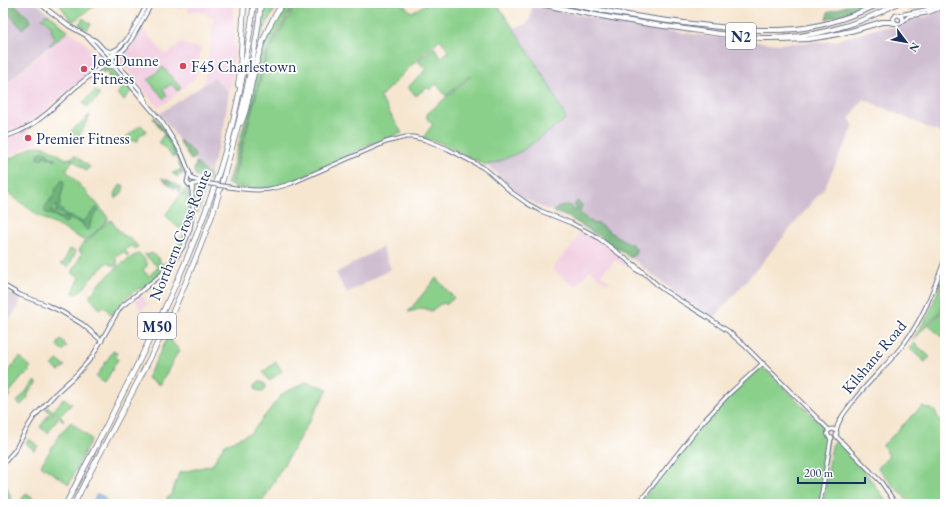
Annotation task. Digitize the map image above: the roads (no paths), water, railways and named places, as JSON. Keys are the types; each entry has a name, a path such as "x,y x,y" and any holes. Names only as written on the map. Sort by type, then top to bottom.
{"highway":[{"path":"241,3 243,30"},
{"path":"229,140 240,72 244,3"},
{"name":"Northern Cross Route","path":"66,504 136,367 187,261 221,167 229,140 241,88 254,3"},
{"name":"Northern Cross Route","path":"74,504 144,371 194,264 212,216 237,130 250,72 261,3"},
{"path":"250,72 264,30 281,3"},
{"path":"237,130 242,122 262,41 281,3"},
{"name":"N2","path":"535,3 612,18 739,36 764,38 818,33 842,27 867,18 898,3"},
{"name":"N2","path":"564,3 679,22 741,29 770,30 804,28 833,22 864,12 882,3"},
{"path":"573,3 589,6 603,3"},
{"path":"681,28 722,36 794,40 834,35 882,22 895,23"}],"main road":[{"path":"40,3 69,26 96,41 108,51 117,49"},
{"path":"112,57 129,35 148,3"},
{"path":"119,66 117,58 130,42 152,3"},
{"path":"927,10 932,3"},
{"path":"935,3 932,8 896,15 893,20 895,23 900,24 909,16 927,13 945,6"},
{"path":"934,10 939,3"},
{"path":"899,15 902,17 902,21"},
{"path":"3,464 15,450 34,417 55,394 88,363 121,307 161,275 174,261 184,245 190,229 193,208 193,182 182,154 167,128 87,37"},
{"path":"96,41 112,57 140,90 151,109"},
{"path":"3,136 20,131 33,124 127,46"},
{"path":"100,68 107,65 121,74"},
{"path":"188,180 190,179 193,182 205,182 255,191 277,188 292,183 386,142 406,137 417,138 439,144 476,163 489,172 519,199 541,211 571,223 590,233 630,262 662,289 728,331 830,429 834,429 836,431 836,436 881,482 896,504"},
{"path":"189,172 187,184 192,192"},
{"path":"189,185 191,186 193,182"},
{"name":"Kilshane Road","path":"836,431 838,424 853,401 899,350 915,328 927,306 945,259"},
{"path":"3,285 20,295 62,312 82,324 102,340"},
{"path":"638,504 700,424 724,399 763,363"},
{"name":"Kilshane Road","path":"830,429 838,424"},
{"path":"820,504 831,438 827,432 830,429"},
{"path":"831,438 836,436"}],"water":[{"path":"97,494 103,496 108,504 92,504"}],"place":[{"name":"F45 Charlestown","path":"183,66"},
{"name":"Joe Dunne Fitness","path":"84,69"},
{"name":"Premier Fitness","path":"28,138"}]}
